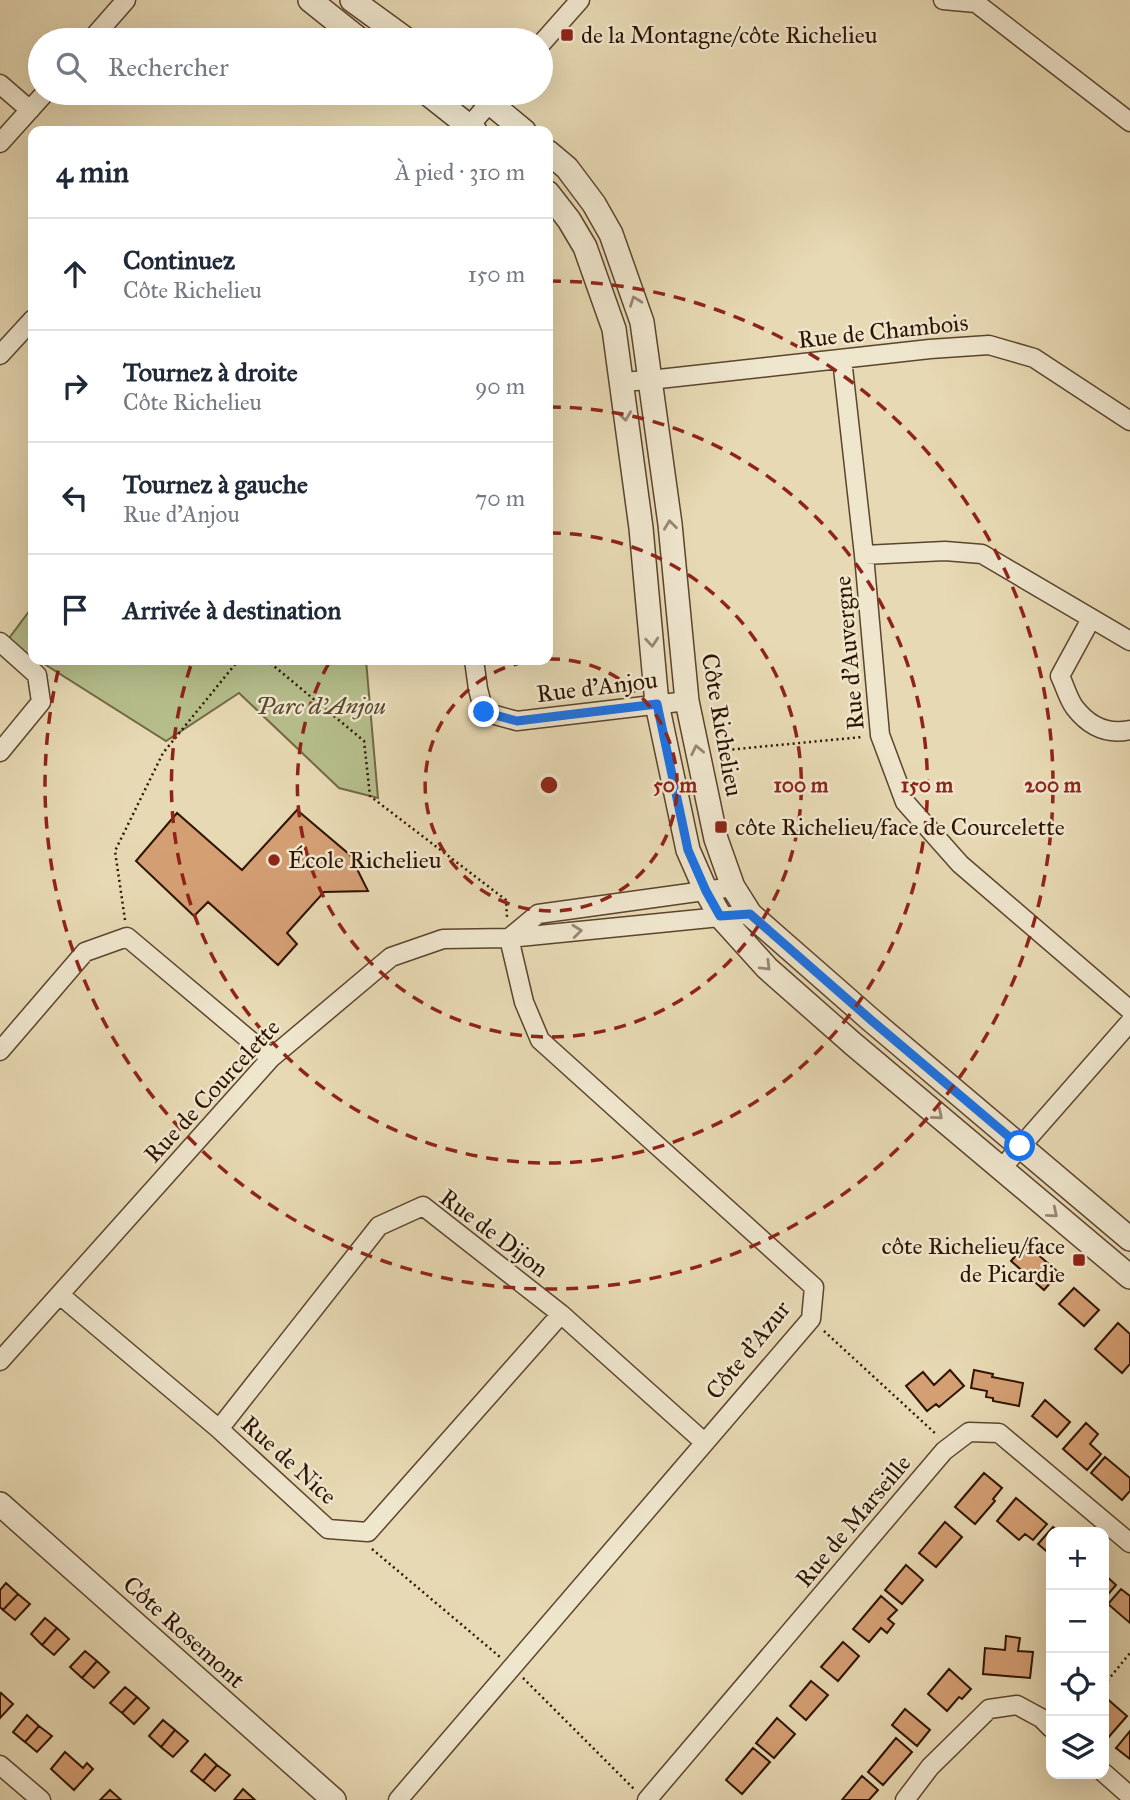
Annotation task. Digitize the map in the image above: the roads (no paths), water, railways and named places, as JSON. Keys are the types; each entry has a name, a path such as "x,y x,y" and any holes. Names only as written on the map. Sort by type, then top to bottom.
{"street":[{"path":"102,28 126,0"},
{"path":"310,0 345,28"},
{"path":"352,0 390,28"},
{"path":"553,30 580,0"},
{"path":"943,0 975,1 1130,122"},
{"path":"0,84 30,110"},
{"path":"0,143 34,105"},
{"path":"441,105 465,126"},
{"path":"472,126 484,105"},
{"path":"498,105 519,126"},
{"name":"Côte Richelieu","path":"553,156 567,168 594,204 611,234 642,322 670,524 687,701 716,839 733,887 750,914 871,1020 1130,1238"},
{"path":"553,199 585,247 614,329 641,528 657,704 688,850 706,891 720,916 767,968 1130,1277"},
{"path":"0,355 28,324"},
{"name":"Rue de Chambois","path":"621,382 989,345 1034,358 1130,421"},
{"name":"Rue d'Auvergne","path":"842,359 864,555 880,735 905,802 960,863 1130,1010"},
{"path":"864,555 945,551 982,554 1130,641"},
{"path":"1091,619 1060,676 1073,706 1088,721 1106,731 1130,730"},
{"path":"0,642 37,675 41,702 0,752"},
{"name":"Rue d'Anjou","path":"475,665 484,712 517,721 687,701"},
{"path":"509,938 538,914 733,887"},
{"name":"Rue de Courcelette","path":"0,1361 271,1058 391,957 443,939 509,938 750,914"},
{"path":"0,1051 85,952 127,937 271,1058"},
{"name":"Côte d'Azur","path":"398,1800 811,1319 814,1287 540,1040 524,1002 509,938"},
{"path":"1001,1169 1130,1022"},
{"name":"Rue de Dijon","path":"219,1429 379,1226 423,1206 561,1314 704,1442"},
{"name":"Rue de Nice","path":"60,1294 219,1429 328,1529 368,1532 561,1314"},
{"name":"Rue de Marseille","path":"641,1795 944,1451 969,1432 999,1433 1130,1543"},
{"name":"Côte Rosemont","path":"0,1504 334,1800"},
{"path":"905,1800 930,1768 989,1709 1017,1705 1046,1723"},
{"path":"0,1765 41,1800"},
{"path":"1109,1777 1130,1796"}],"place":[{"name":"de la Montagne/côte Richelieu","path":"567,35"},
{"name":"côte Richelieu/face de Courcelette","path":"721,827"},
{"name":"École Richelieu","path":"274,860"},
{"name":"côte Richelieu/face de Picardie","path":"1079,1260"}],"park label":[{"name":"Parc d'Anjou","path":"321,706"}]}
